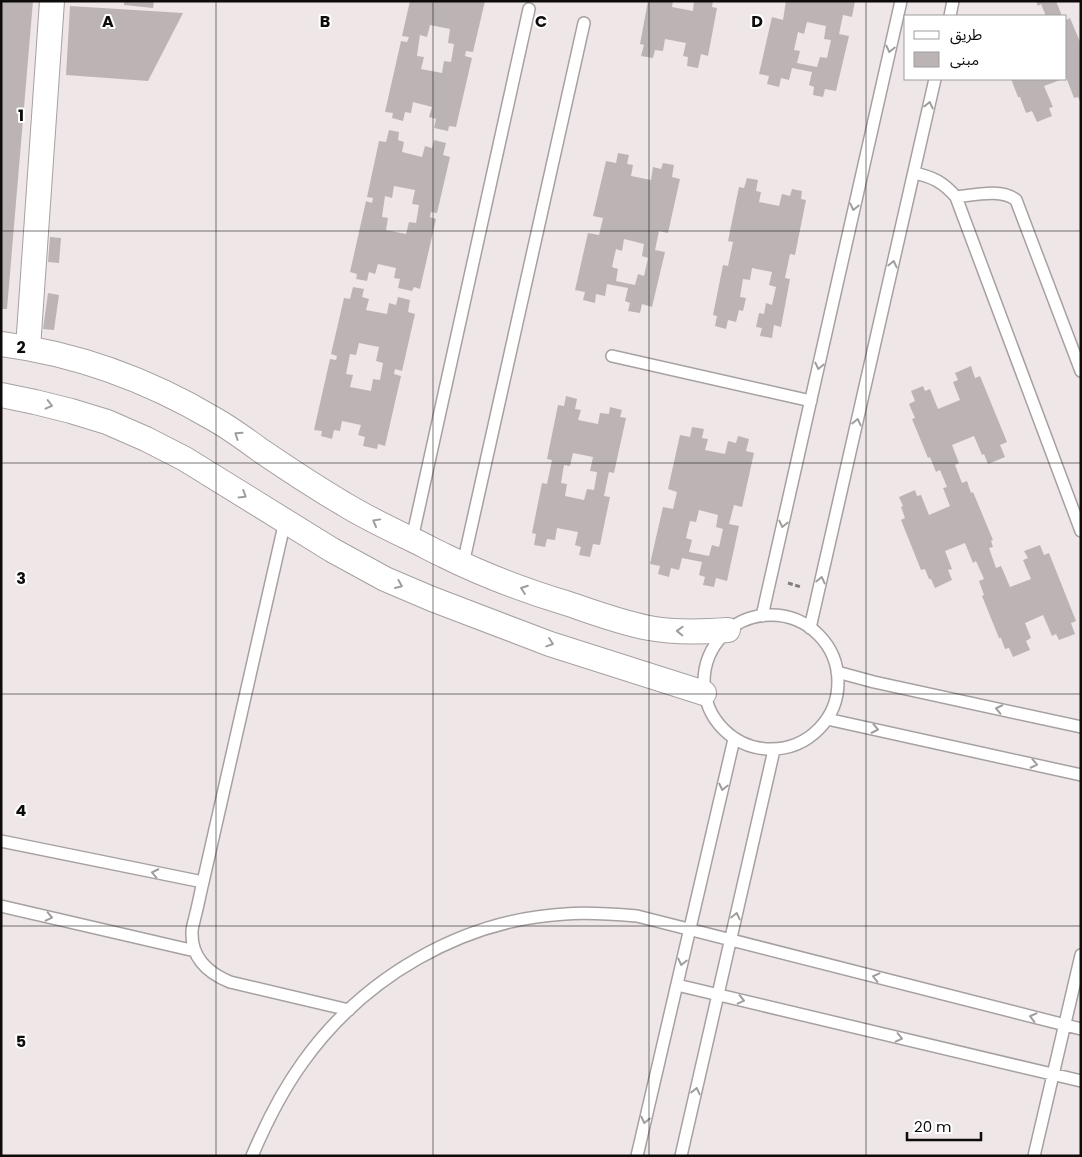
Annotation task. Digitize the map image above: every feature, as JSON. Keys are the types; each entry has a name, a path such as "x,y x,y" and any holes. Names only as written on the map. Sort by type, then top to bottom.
{"street":[{"path":"28,348 52,1"},
{"path":"1,344 53,353 95,364 137,379 216,420 298,476 393,531 494,577 546,597 623,622 648,628 701,632 728,630"},
{"path":"1,395 71,411 107,422 139,436 185,459 332,550 385,579 432,599 550,644 704,692"}],"lane":[{"path":"762,616 901,1"},
{"path":"950,15 953,1"},
{"path":"412,539 529,9"},
{"path":"463,564 584,23"},
{"path":"810,628 935,80"},
{"path":"914,173 938,180 956,197 1081,531"},
{"path":"956,197 999,193 1008,194 1016,200 1081,370"},
{"path":"612,356 811,401"},
{"path":"285,521 192,932 195,951 201,962 209,971 219,977 230,982 349,1010"},
{"path":"767,615 788,617 808,626 823,640 834,658 838,679 836,700 827,719 813,735 795,746 774,750 753,748 734,739 718,725 708,707 704,692 705,665 714,646 728,630 747,619 767,615"},
{"path":"837,672 874,682 1081,727"},
{"path":"827,719 1081,775"},
{"path":"637,1156 734,739"},
{"path":"681,1156 774,750"},
{"path":"1,841 203,882"},
{"path":"1,906 195,951"},
{"path":"252,1156 265,1125 283,1092 303,1062 326,1033 374,988 428,952 460,937 528,918 600,913 637,916 1081,1029"},
{"path":"1034,1156 1081,954"},
{"path":"677,985 1081,1081"}],"path":[{"path":"771,578 819,592"}],"building":[{"path":"1,1 33,1 7,309 1,309"},
{"path":"124,1 154,1 153,8 124,5"},
{"path":"410,1 485,1 473,52 466,51 465,56 472,58 456,127 449,126 448,131 434,128 436,119 429,117 432,107 413,102 411,113 405,112 403,121 392,118 393,113 385,112 401,41 407,42 409,37 402,36","holes":["430,25 450,29 448,43 454,44 451,62 444,61 442,73 421,69 424,57 417,56 420,35 427,37"]},
{"path":"648,1 673,1 672,7 693,11 694,1 713,1 712,7 717,8 708,56 701,54 698,68 687,66 688,57 683,56 686,43 665,39 663,51 655,50 653,58 641,56 644,45 640,44"},
{"path":"786,1 855,1 852,17 843,15 839,34 849,36 836,91 825,89 823,97 813,95 814,87 809,85 812,72 792,68 789,80 781,78 779,87 767,84 769,76 759,74 772,17 783,20","holes":["807,22 826,26 824,39 831,40 827,58 820,57 817,67 797,63 800,51 794,50 798,32 804,34"]},
{"path":"1036,1 1056,1 1062,15 1046,15 1041,4 1038,6"},
{"path":"70,6 183,13 148,81 66,75"},
{"path":"1070,18 1081,44 1081,103 1078,97 1074,98 1067,80 1067,20"},
{"path":"1011,80 1060,80 1044,86 1053,107 1049,108 1052,116 1037,122 1032,111 1026,113 1020,97 1018,97"},
{"path":"389,130 399,132 398,140 404,142 402,152 422,157 425,146 432,148 434,140 446,143 443,155 450,157 437,213 431,212 430,217 436,219 420,289 414,287 412,291 398,288 400,279 394,278 396,268 378,264 375,274 369,272 367,281 356,279 357,274 350,272 366,201 372,203 373,198 367,197 379,141 386,142","holes":["394,186 415,190 412,204 419,205 416,223 409,222 406,234 386,230 388,218 382,217 385,196 392,198"]},
{"path":"618,153 629,155 627,164 633,165 631,176 651,180 653,167 661,169 663,163 674,165 672,177 680,179 668,233 659,231 655,250 665,252 652,307 642,304 640,313 628,311 630,303 625,301 628,288 607,284 605,296 596,294 595,303 583,300 585,292 575,290 588,233 599,235 603,218 593,216 606,161 616,163","holes":["624,239 644,244 642,256 648,258 644,276 638,274 635,285 616,281 618,269 612,267 616,249 622,251"]},
{"path":"747,178 758,180 756,191 761,192 759,202 779,206 782,194 790,196 792,189 802,191 801,199 806,200 795,255 790,254 785,278 790,279 781,327 774,325 772,338 760,336 762,328 756,327 759,313 764,314 766,303 772,305 776,287 769,285 772,272 752,268 750,280 743,279 740,297 746,298 743,311 739,310 736,322 728,320 726,329 715,326 717,316 713,315 723,265 728,266 733,242 728,241 739,187 744,188"},
{"path":"50,237 61,238 59,263 48,262"},
{"path":"353,287 364,289 362,297 369,299 366,310 387,314 389,303 396,305 398,297 410,300 408,312 415,314 402,371 395,369 394,374 401,376 385,446 378,444 377,449 363,446 365,437 358,435 361,425 342,421 340,431 334,430 332,439 321,436 322,431 314,430 330,359 336,360 337,356 331,354 344,298 350,299","holes":["359,343 379,347 376,361 383,363 380,380 373,379 371,391 350,387 353,375 346,374 350,354 356,355"]},
{"path":"48,293 59,295 54,330 43,329"},
{"path":"971,366 975,378 980,376 1007,442 1000,445 1005,457 988,464 974,436 952,445 959,463 955,465 962,483 967,481 971,493 973,492 993,540 991,541 993,547 989,548 996,568 1001,566 1010,587 1031,579 1023,560 1028,558 1024,551 1040,545 1044,555 1049,553 1076,621 1071,623 1075,634 1059,640 1056,634 1052,636 1043,615 1025,623 1031,638 1026,641 1030,650 1013,657 1009,648 1005,649 1001,638 999,638 982,596 984,595 979,581 984,579 976,561 973,563 965,543 945,551 952,569 948,570 952,580 935,588 925,569 921,570 901,520 905,518 899,497 915,490 917,496 921,495 929,515 950,506 943,488 947,487 940,470 936,472 930,457 928,458 912,419 915,418 909,404 915,401 911,391 923,386 925,391 930,389 938,409 960,400 953,382 958,380 955,373"},
{"path":"566,396 577,399 575,409 581,410 578,420 598,424 600,413 609,414 610,407 622,410 620,417 626,418 614,473 609,472 604,496 610,497 600,545 593,544 590,557 579,555 581,547 575,545 578,532 557,528 555,540 547,539 545,547 534,545 536,534 532,533 542,483 547,484 552,460 547,459 558,405 564,406","holes":["573,453 593,457 590,471 597,472 594,490 587,489 584,500 565,496 567,484 561,483 564,465 570,466"]},
{"path":"692,427 704,429 702,438 708,439 705,450 725,454 728,441 736,443 738,436 749,439 746,451 754,453 742,507 734,505 729,524 739,526 727,581 716,578 714,587 703,585 705,577 699,575 702,562 682,558 679,570 671,568 669,577 658,574 660,566 650,564 663,507 673,509 677,492 668,489 680,435 690,437","holes":["699,510 718,515 716,527 723,529 719,547 712,545 709,556 689,552 692,540 686,538 690,521 696,522"]}]}
